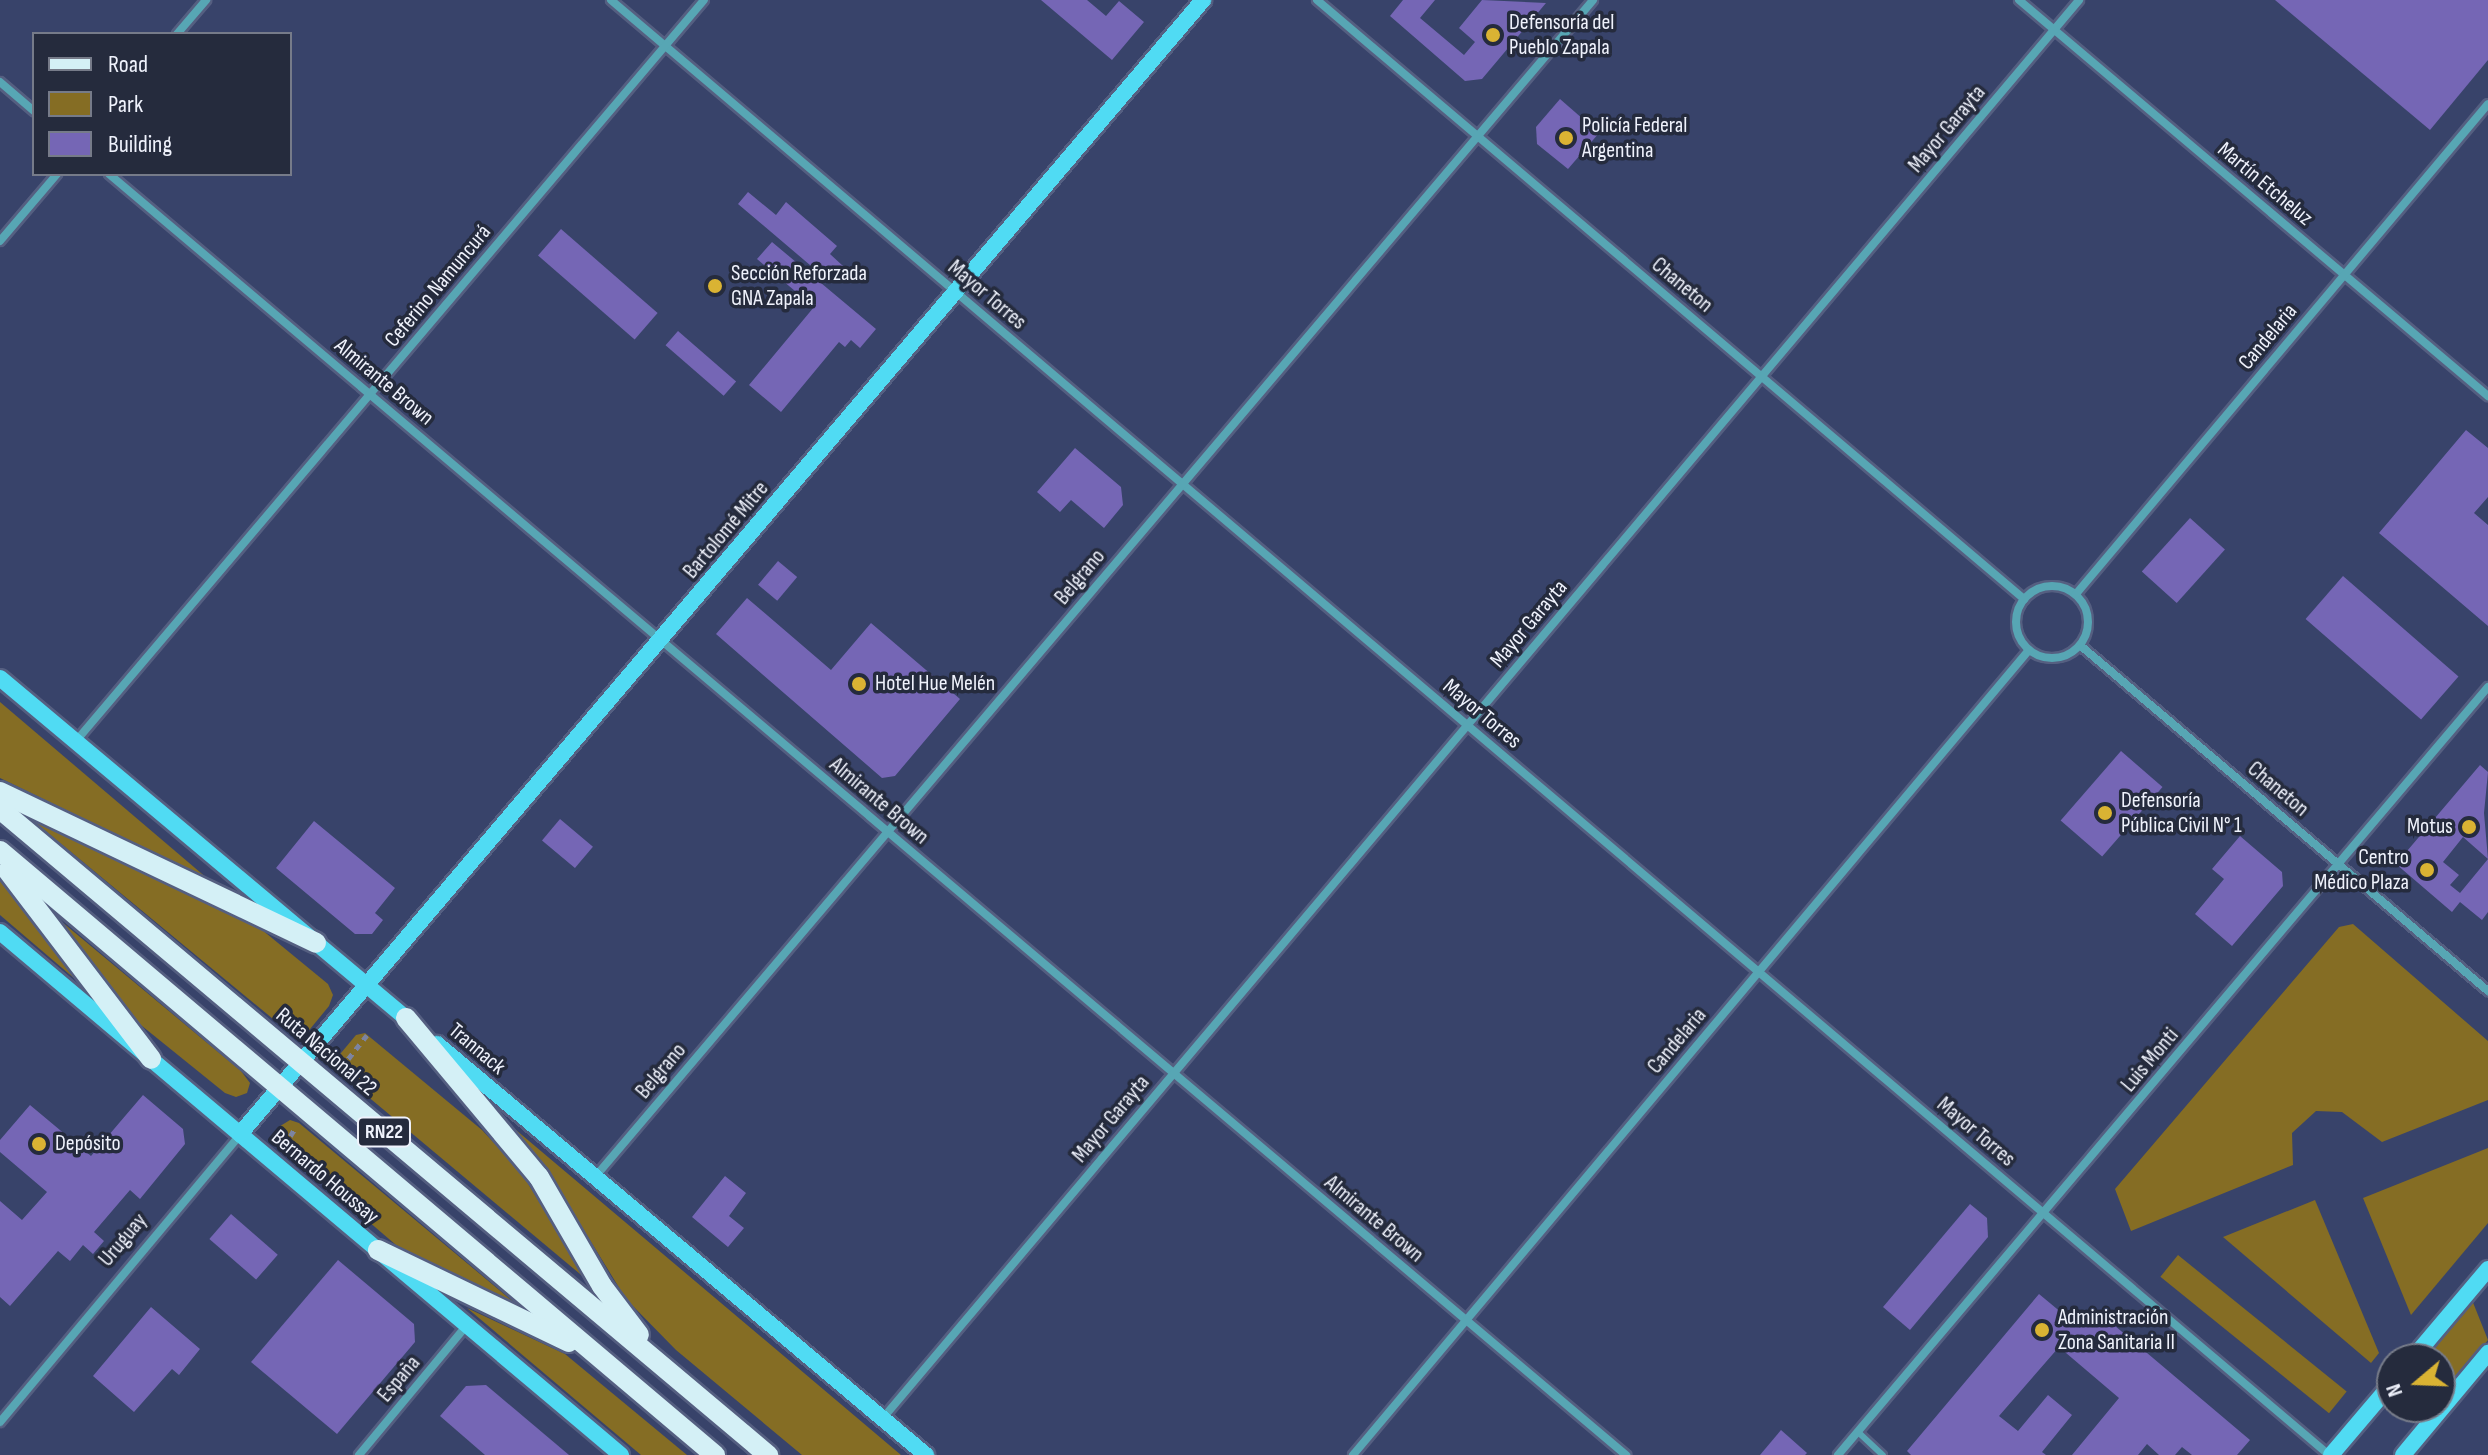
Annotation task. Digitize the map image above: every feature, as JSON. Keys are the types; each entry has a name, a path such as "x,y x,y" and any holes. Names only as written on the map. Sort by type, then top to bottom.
{"main road":[{"path":"0,792 316,943"},
{"name":"Ruta Nacional 22","path":"0,809 768,1455"},
{"name":"RN22","path":"0,851 715,1455"},
{"path":"0,862 151,1059"},
{"path":"406,1018 539,1177 602,1286 676,1377"},
{"path":"378,1250 593,1352"}],"street":[{"path":"179,32 206,0"},
{"name":"Mayor Torres","path":"611,0 2330,1455"},
{"name":"Ceferino Namuncurá","path":"76,742 704,0"},
{"name":"Bartolomé Mitre","path":"280,1087 1203,0"},
{"name":"Chaneton","path":"1317,0 2024,599"},
{"name":"Belgrano","path":"595,1177 1593,0"},
{"name":"Martín Etcheluz","path":"2019,0 2488,396"},
{"name":"Mayor Garayta","path":"882,1418 2079,0"},
{"path":"0,82 32,109"},
{"name":"Candelaria","path":"2076,594 2488,104"},
{"path":"0,241 55,176"},
{"name":"Almirante Brown","path":"111,176 1626,1455"},
{"path":"2055,586 2076,594 2088,613 2081,646 2061,658 2029,650 2017,631 2024,599 2055,586"},
{"name":"Chaneton","path":"2081,646 2488,991"},
{"name":"Candelaria","path":"1353,1455 2029,650"},
{"name":"Trannack","path":"0,678 926,1455"},
{"name":"Luis Monti","path":"1838,1455 2488,687"},
{"name":"Bernardo Houssay","path":"0,932 621,1455"},
{"name":"Uruguay","path":"0,1422 280,1087"},
{"path":"2426,1343 2488,1269"},
{"name":"España","path":"359,1455 467,1325"},
{"path":"2403,1455 2488,1353"},
{"path":"2330,1455 2376,1402"}],"lane":[{"path":"1858,1432 1883,1455"}],"path":[{"path":"338,1071 367,1035"},
{"path":"283,1148 299,1123"}],"green space":[{"path":"0,702 208,879 0,778"},
{"path":"31,819 261,929 328,984 333,995 329,1006 306,1034 290,1033"},
{"path":"0,870 89,991 0,915"},
{"path":"56,917 241,1071 250,1083 247,1093 236,1097 225,1093 121,1009"},
{"path":"2353,924 2488,1041 2488,1100 2382,1142 2342,1112 2316,1111 2292,1133 2293,1165 2131,1231 2115,1189 2339,927"},
{"path":"365,1033 482,1130 521,1172 586,1279 335,1069 336,1059 356,1035"},
{"path":"496,1113 901,1455 802,1455 676,1350 626,1299 547,1170"},
{"path":"290,1120 299,1123 522,1309 396,1245 278,1144 277,1128"},
{"path":"2488,1148 2488,1223 2411,1315 2363,1198"},
{"path":"2315,1200 2376,1346 2376,1357 2371,1363 2223,1237"},
{"path":"2178,1255 2347,1392 2329,1413 2160,1277"},
{"path":"2472,1300 2488,1340 2456,1379 2456,1343 2436,1343"},
{"path":"467,1308 565,1354 687,1455 641,1455"}],"building":[{"path":"1041,0 1087,0 1106,16 1119,1 1144,22 1112,60"},
{"name":"Defensoría del Pueblo Zapala","path":"1403,0 1435,0 1420,18 1464,55 1475,42 1459,28 1482,0 1546,3 1482,79 1465,81 1390,16"},
{"path":"2275,0 2488,0 2488,60 2430,130"},
{"name":"Policía Federal Argentina","path":"1560,99 1599,133 1568,169 1537,144 1536,127"},
{"path":"748,192 776,215 786,202 837,246 830,254 843,266 830,282 738,204"},
{"path":"561,229 658,313 635,339 538,255"},
{"path":"772,242 876,329 860,348 851,340 845,347 839,342 781,412 749,385 814,307 757,259"},
{"path":"678,331 736,382 724,396 666,345"},
{"path":"2466,430 2488,448 2488,497 2474,513 2488,525 2488,626 2379,533"},
{"path":"1075,448 1121,487 1123,505 1104,528 1071,500 1060,512 1037,492"},
{"path":"2190,518 2225,549 2177,603 2142,572"},
{"path":"778,561 797,577 777,601 758,585"},
{"path":"2343,576 2458,676 2421,719 2306,619"},
{"name":"Hotel Hue Melén","path":"747,598 831,670 871,623 960,699 895,776 882,778 716,634"},
{"name":"Defensoría Pública Civil N° 1","path":"2121,751 2163,787 2102,857 2061,820"},
{"name":"Centro Médico Plaza","path":"2480,765 2488,772 2484,813 2488,859 2488,912 2482,920 2460,902 2452,912 2396,864","holes":["2463,837 2488,859 2460,893 2450,885 2459,875 2443,862"]},
{"path":"560,819 593,847 575,868 542,840"},
{"path":"314,821 395,888 375,913 383,920 372,934 355,934 276,868"},
{"path":"2240,836 2282,872 2283,886 2232,946 2195,914 2224,879 2212,869"},
{"path":"143,1095 183,1129 185,1144 140,1199 130,1190 94,1232 104,1241 93,1254 83,1245 70,1261 58,1251 10,1306 0,1297 0,1201 22,1220 47,1192 0,1152 0,1140 30,1105 91,1156"},
{"path":"725,1176 746,1193 729,1216 744,1228 728,1247 692,1217"},
{"path":"1970,1204 1987,1218 1988,1237 1910,1330 1883,1307"},
{"path":"231,1214 278,1255 256,1280 209,1239"},
{"path":"338,1260 414,1324 415,1342 337,1434 251,1362"},
{"path":"2039,1294 2080,1328 2095,1309 2250,1440 2237,1455 2192,1455 2182,1447 2175,1455 2159,1455 2147,1444 2138,1455 2072,1455 2119,1398 2059,1347 1999,1416 2018,1431 2048,1395 2072,1415 2042,1452 2046,1455 1911,1455 1907,1451"},
{"path":"151,1307 200,1349 179,1375 172,1369 134,1412 93,1376"},
{"path":"486,1385 569,1455 485,1455 440,1416 466,1386"},
{"path":"1781,1430 1807,1453 1760,1455"}],"place":[{"name":"Defensoría del Pueblo Zapala","path":"1493,35"},
{"name":"Policía Federal Argentina","path":"1566,138"},
{"name":"Sección Reforzada GNA Zapala","path":"715,286"},
{"name":"Hotel Hue Melén","path":"859,684"},
{"name":"Defensoría Pública Civil N° 1","path":"2105,813"},
{"name":"Motus","path":"2469,827"},
{"name":"Centro Médico Plaza","path":"2427,870"},
{"name":"Depósito","path":"39,1144"},
{"name":"Administración Zona Sanitaria II","path":"2042,1330"}]}
